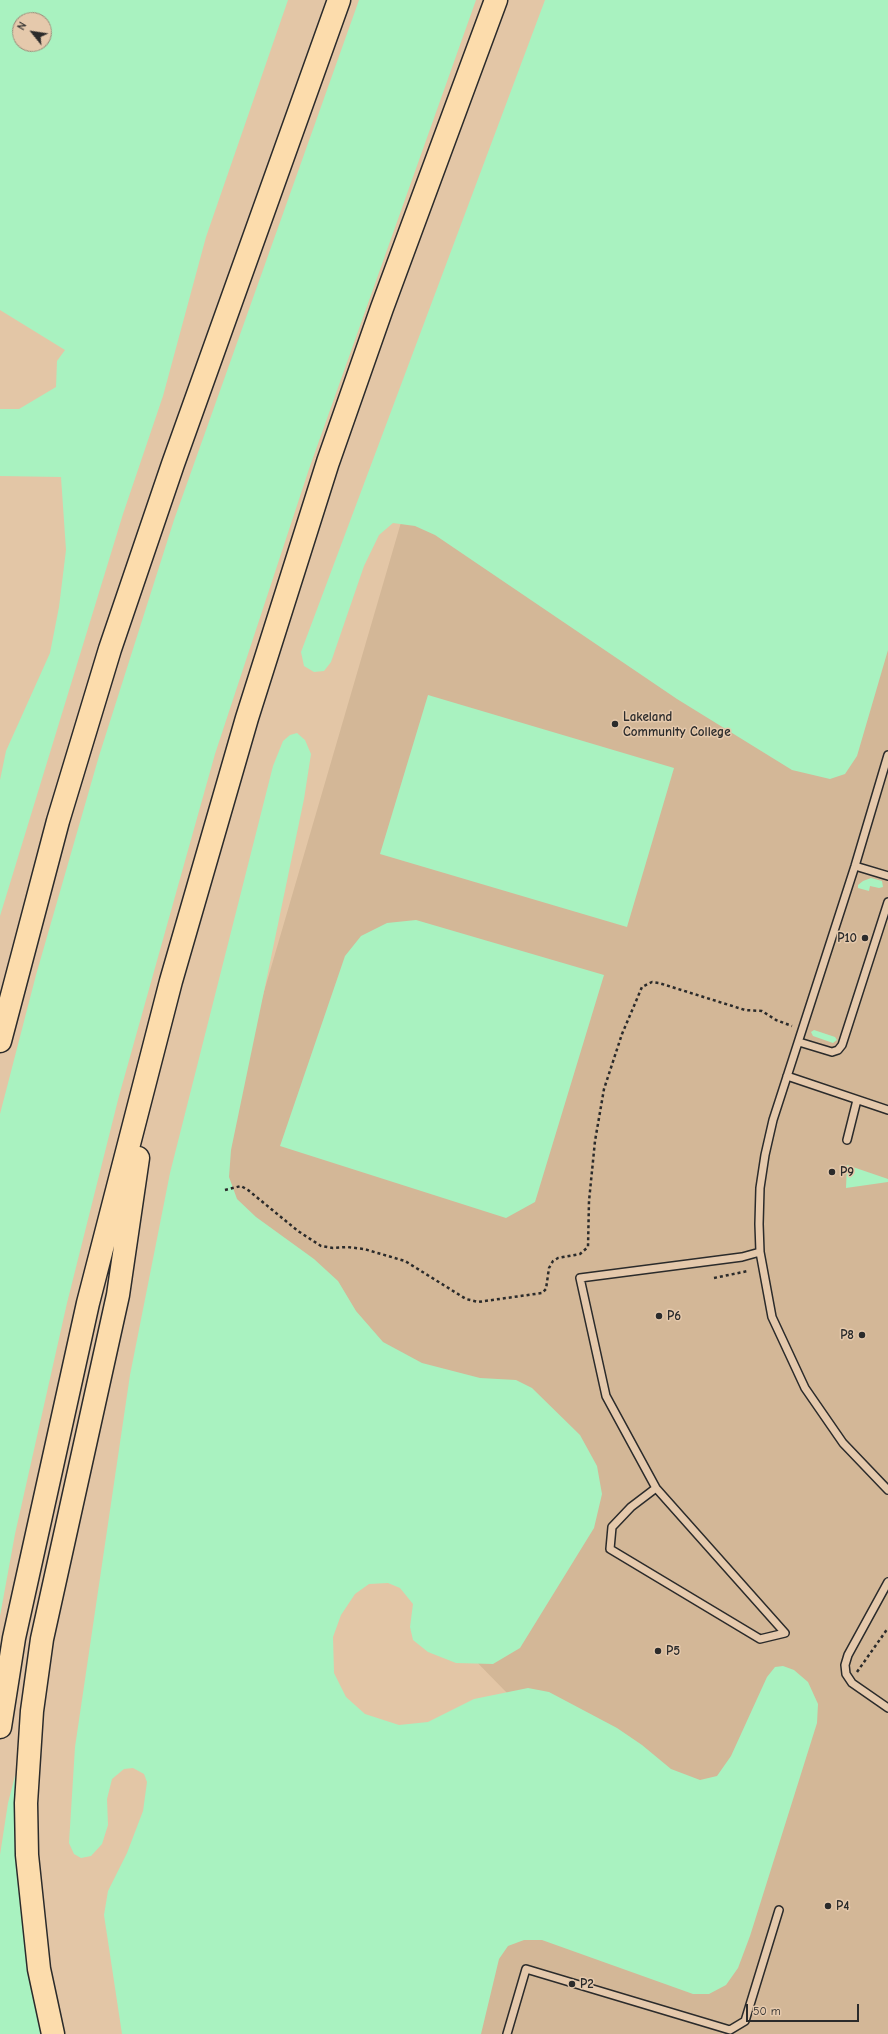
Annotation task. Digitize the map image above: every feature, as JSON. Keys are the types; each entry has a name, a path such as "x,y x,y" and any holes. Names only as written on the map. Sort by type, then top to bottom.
{"highway":[{"path":"0,1041 58,821 110,649 176,457 339,0"},
{"path":"0,1727 16,1630 88,1303 156,1045 171,981 247,718 328,462 382,308 496,0"},
{"path":"53,2034 39,1970 27,1855 26,1803 32,1711 42,1639 118,1294 156,1045"}],"lane":[{"path":"888,755 855,866 773,1120 765,1155 760,1188 760,1252 772,1317 805,1388 843,1443 888,1490"},
{"path":"855,866 888,876"},
{"path":"798,1042 832,1052 838,1050 842,1045 888,902"},
{"path":"787,1076 888,1110"},
{"path":"847,1140 857,1100"},
{"path":"656,1488 631,1507 612,1527 610,1549 760,1639 785,1633 656,1488 606,1396 580,1278 742,1257 760,1252"},
{"path":"888,1582 848,1655 845,1665 846,1674 852,1683 888,1708"},
{"path":"507,2034 526,1969 730,2030 745,2022 779,1910"},
{"path":"712,2034 715,2026"}],"path":[{"path":"225,1190 241,1186 248,1190 298,1232 321,1246 364,1249 405,1261 466,1299 478,1302 542,1293 547,1284 549,1268 553,1261 558,1258 580,1254 588,1247 589,1202 595,1142 604,1089 622,1034 642,987 648,983 659,983 745,1010 762,1011 776,1020 792,1026"},
{"path":"714,1278 748,1271"},
{"path":"857,1673 888,1628"}],"shaded area":[{"name":"Lakeland Community College","path":"888,136 888,2034 479,2034 507,1693 302,1483 197,1221 487,228"}],"green space":[{"path":"0,0 288,0 206,237 163,396 123,514 0,916 0,780 6,751 50,653 59,607 66,550 61,477 0,476 0,409 19,409 56,387 57,361 65,350 0,310"},
{"path":"359,0 476,0 309,469 215,754 119,1096 67,1303 15,1534 0,1616 0,1114 36,975 99,756 174,520"},
{"path":"545,0 888,0 888,650 857,756 845,774 830,779 792,770 677,699 435,535 415,526 393,523 379,535 364,566 331,662 324,671 314,672 304,666 301,652"},
{"path":"428,695 674,768 627,927 380,854"},
{"path":"297,733 305,740 311,754 304,799 231,1150 229,1177 237,1199 256,1217 314,1259 338,1281 356,1311 383,1342 422,1363 480,1378 516,1380 532,1388 580,1435 597,1466 602,1494 594,1528 520,1648 493,1664 456,1663 428,1652 413,1640 410,1627 413,1604 400,1588 388,1583 369,1584 355,1594 341,1615 333,1637 334,1673 346,1697 365,1714 399,1725 428,1722 474,1699 528,1688 549,1692 617,1728 642,1745 671,1769 700,1780 717,1776 731,1756 767,1677 775,1667 783,1666 794,1670 808,1682 818,1704 817,1723 750,1936 738,1968 726,1985 709,1994 693,1994 542,1940 524,1940 508,1946 499,1959 481,2034 122,2034 104,1915 108,1891 127,1853 143,1811 147,1782 144,1774 133,1768 124,1769 112,1779 107,1799 108,1825 102,1844 91,1856 81,1858 74,1854 69,1843 75,1747 130,1375 170,1173 273,766 283,741 290,735"},
{"path":"871,878 882,881 883,887 879,888 870,886 869,891 858,888 858,885 863,881"},
{"path":"416,920 604,975 535,1202 506,1218 280,1146 345,956 361,936 387,923"},
{"path":"814,1030 835,1037 837,1040 833,1043 813,1036 811,1032"},
{"path":"847,1165 888,1179 888,1182 846,1188"},
{"path":"15,1776 21,1777 32,1975 41,2034 0,2034 0,1855 8,1803"}],"place":[{"name":"Lakeland Community College","path":"615,724"},
{"name":"P10","path":"865,938"},
{"name":"P9","path":"832,1172"},
{"name":"P6","path":"659,1316"},
{"name":"P8","path":"862,1335"},
{"name":"P5","path":"658,1651"},
{"name":"P4","path":"828,1906"},
{"name":"P2","path":"572,1984"}]}
